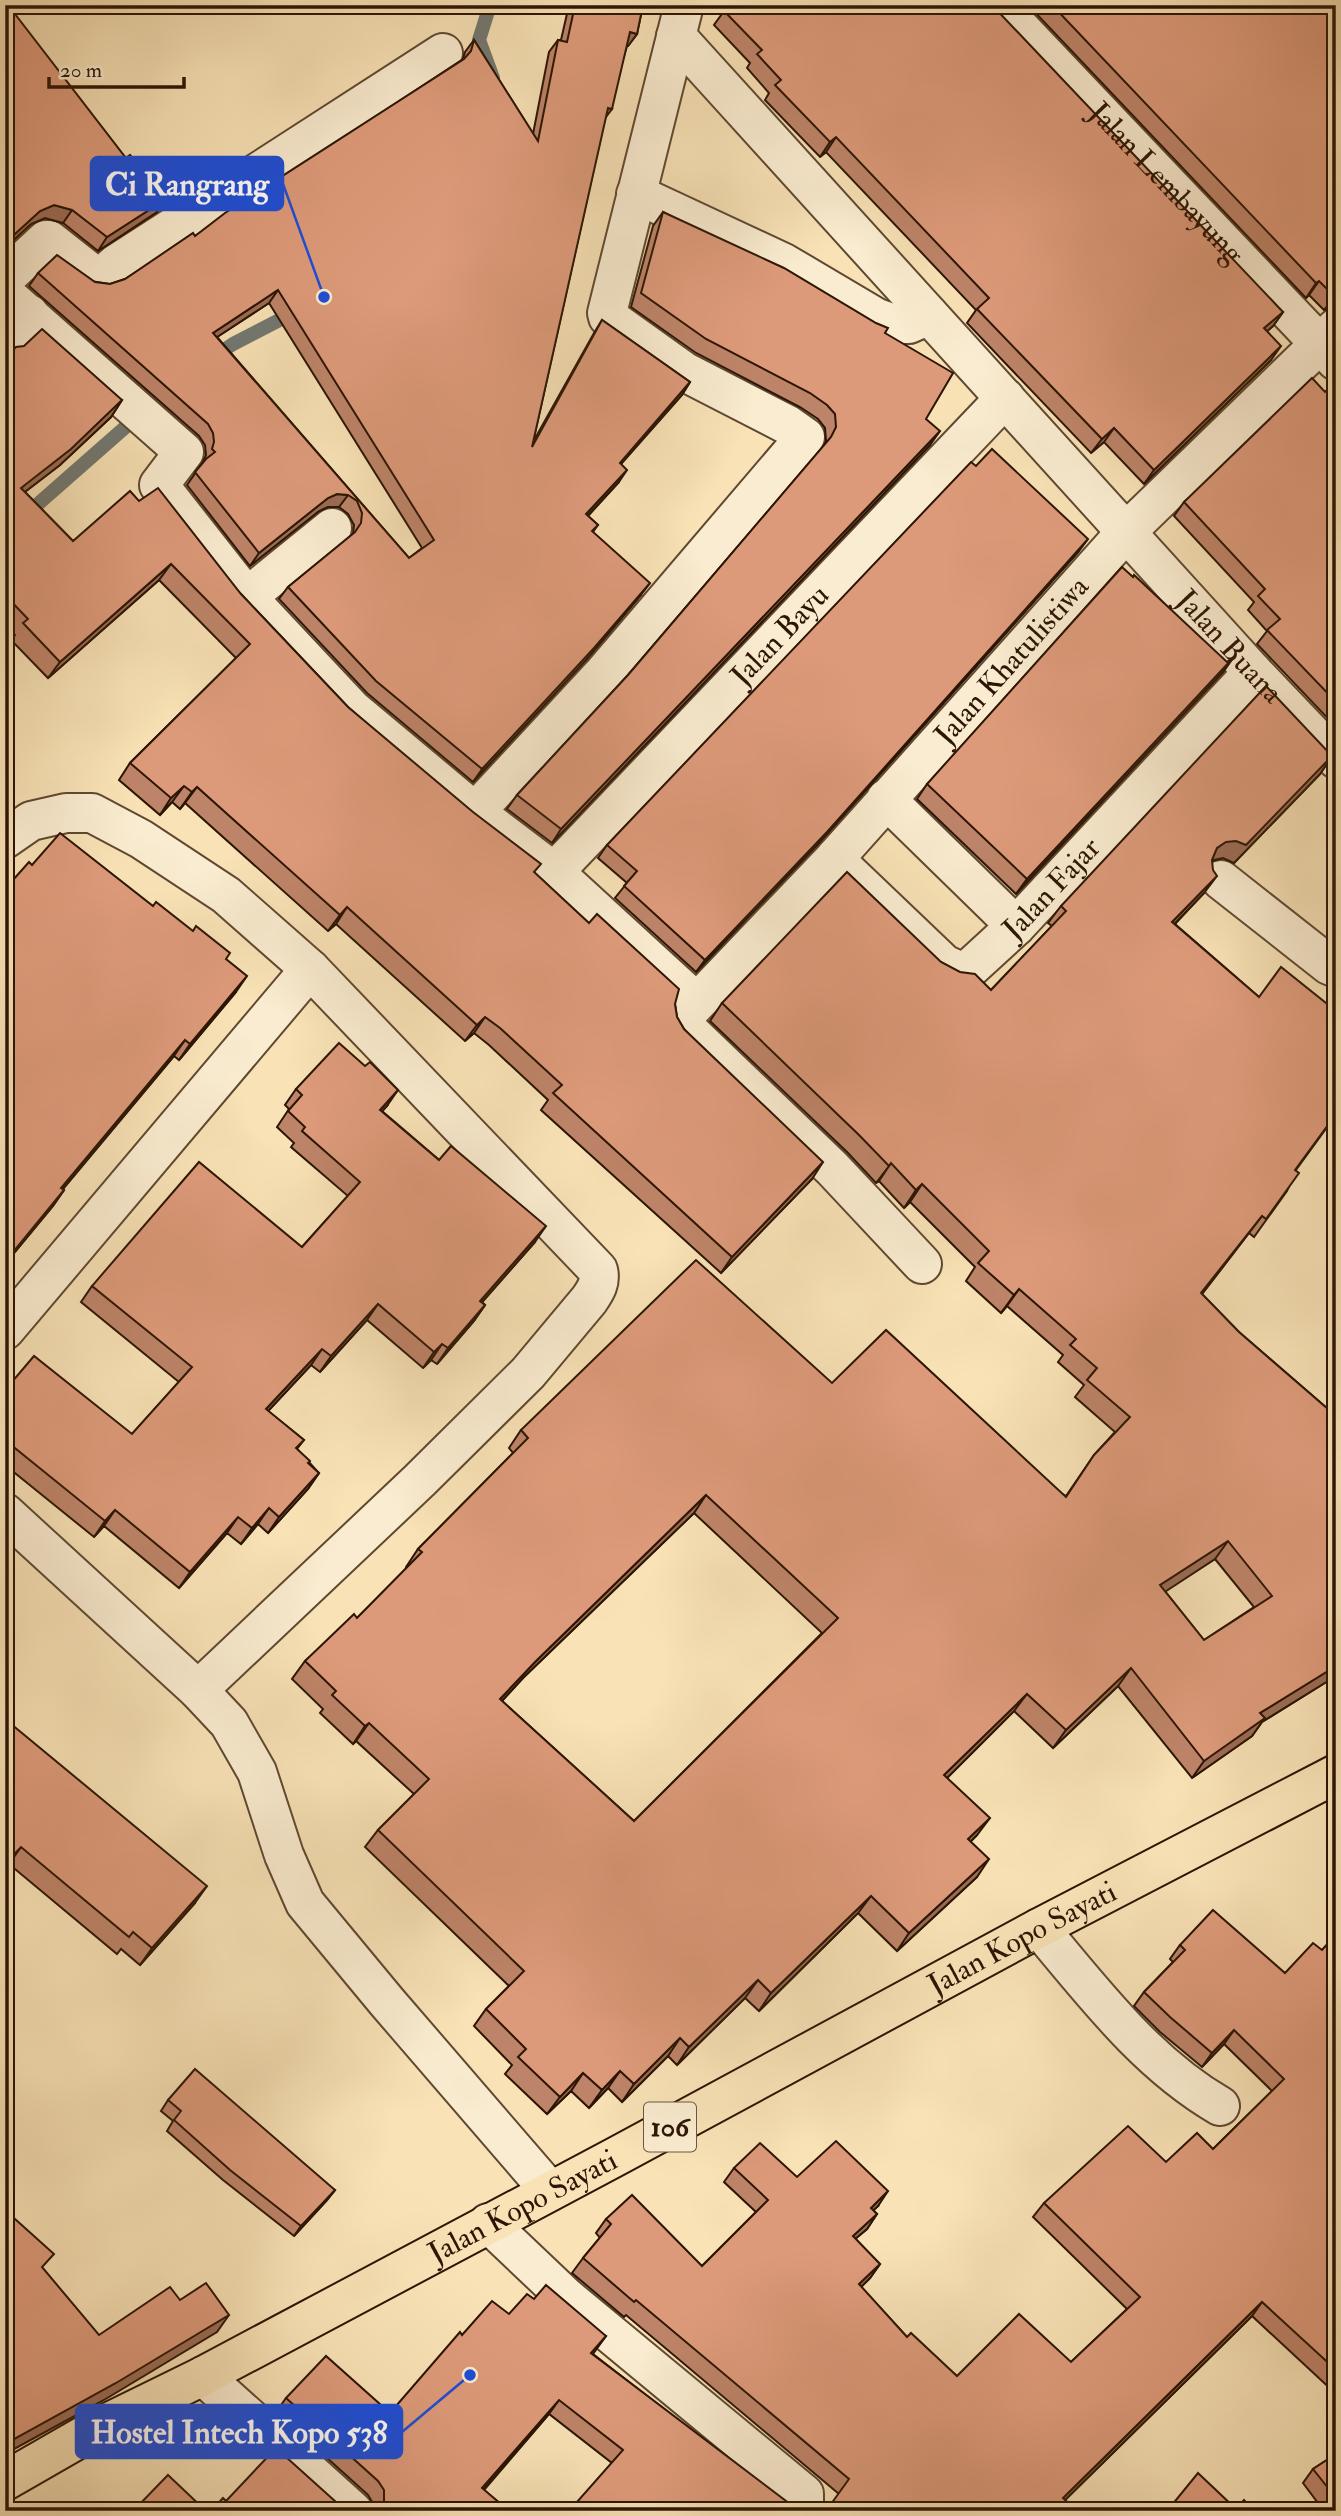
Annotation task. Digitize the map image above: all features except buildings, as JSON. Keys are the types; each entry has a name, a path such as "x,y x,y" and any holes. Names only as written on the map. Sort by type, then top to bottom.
{"main road":[{"name":"Jalan Kopo Sayati","path":"5,2480 99,2427 203,2376 1039,1928 1336,1774"}],"street":[{"name":"Jalan Lembayung","path":"998,5 1330,344"},
{"path":"475,812 602,675 805,437 788,425 685,372 611,321 607,313 680,21"},
{"name":"Jalan Buana","path":"680,21 929,315 1253,672 1336,759"},
{"path":"5,278 46,240 91,273 103,275 116,264 443,53"},
{"path":"636,194 784,263 877,318 894,324 909,324 929,315"},
{"path":"13,317 142,415 184,452 159,485 247,597 352,709 475,812 554,872 696,1002 685,1018 688,1030 832,1168 922,1264"},
{"name":"Jalan Khatulistiwa","path":"696,1002 834,859 1126,532 1330,344"},
{"name":"Jalan Bayu","path":"554,872 1005,398"},
{"path":"247,597 332,528"},
{"name":"Jalan Fajar","path":"834,859 944,964 957,970 968,970 1016,926 1253,672"},
{"path":"886,799 1016,926"},
{"path":"18,830 66,813 92,813 141,839 226,895 310,969 598,1270 600,1278 589,1300 528,1373 420,1480 198,1690"},
{"path":"1221,880 1336,968"},
{"path":"5,1330 310,969"},
{"path":"5,1513 198,1690 229,1723 257,1772 284,1855 305,1903 550,2191"},
{"path":"1039,1928 1128,2032 1184,2081 1220,2106"},
{"path":"488,2224 566,2297 804,2494 804,2505 800,2511"},
{"path":"203,2376 353,2511"}],"waterway":[{"path":"490,5 479,40 493,78"},
{"path":"212,358 295,312"},
{"path":"5,533 138,416"}],"place":[{"name":"Ci Rangrang","path":"324,297"},
{"name":"Hostel Intech Kopo 538","path":"470,2375"}]}
